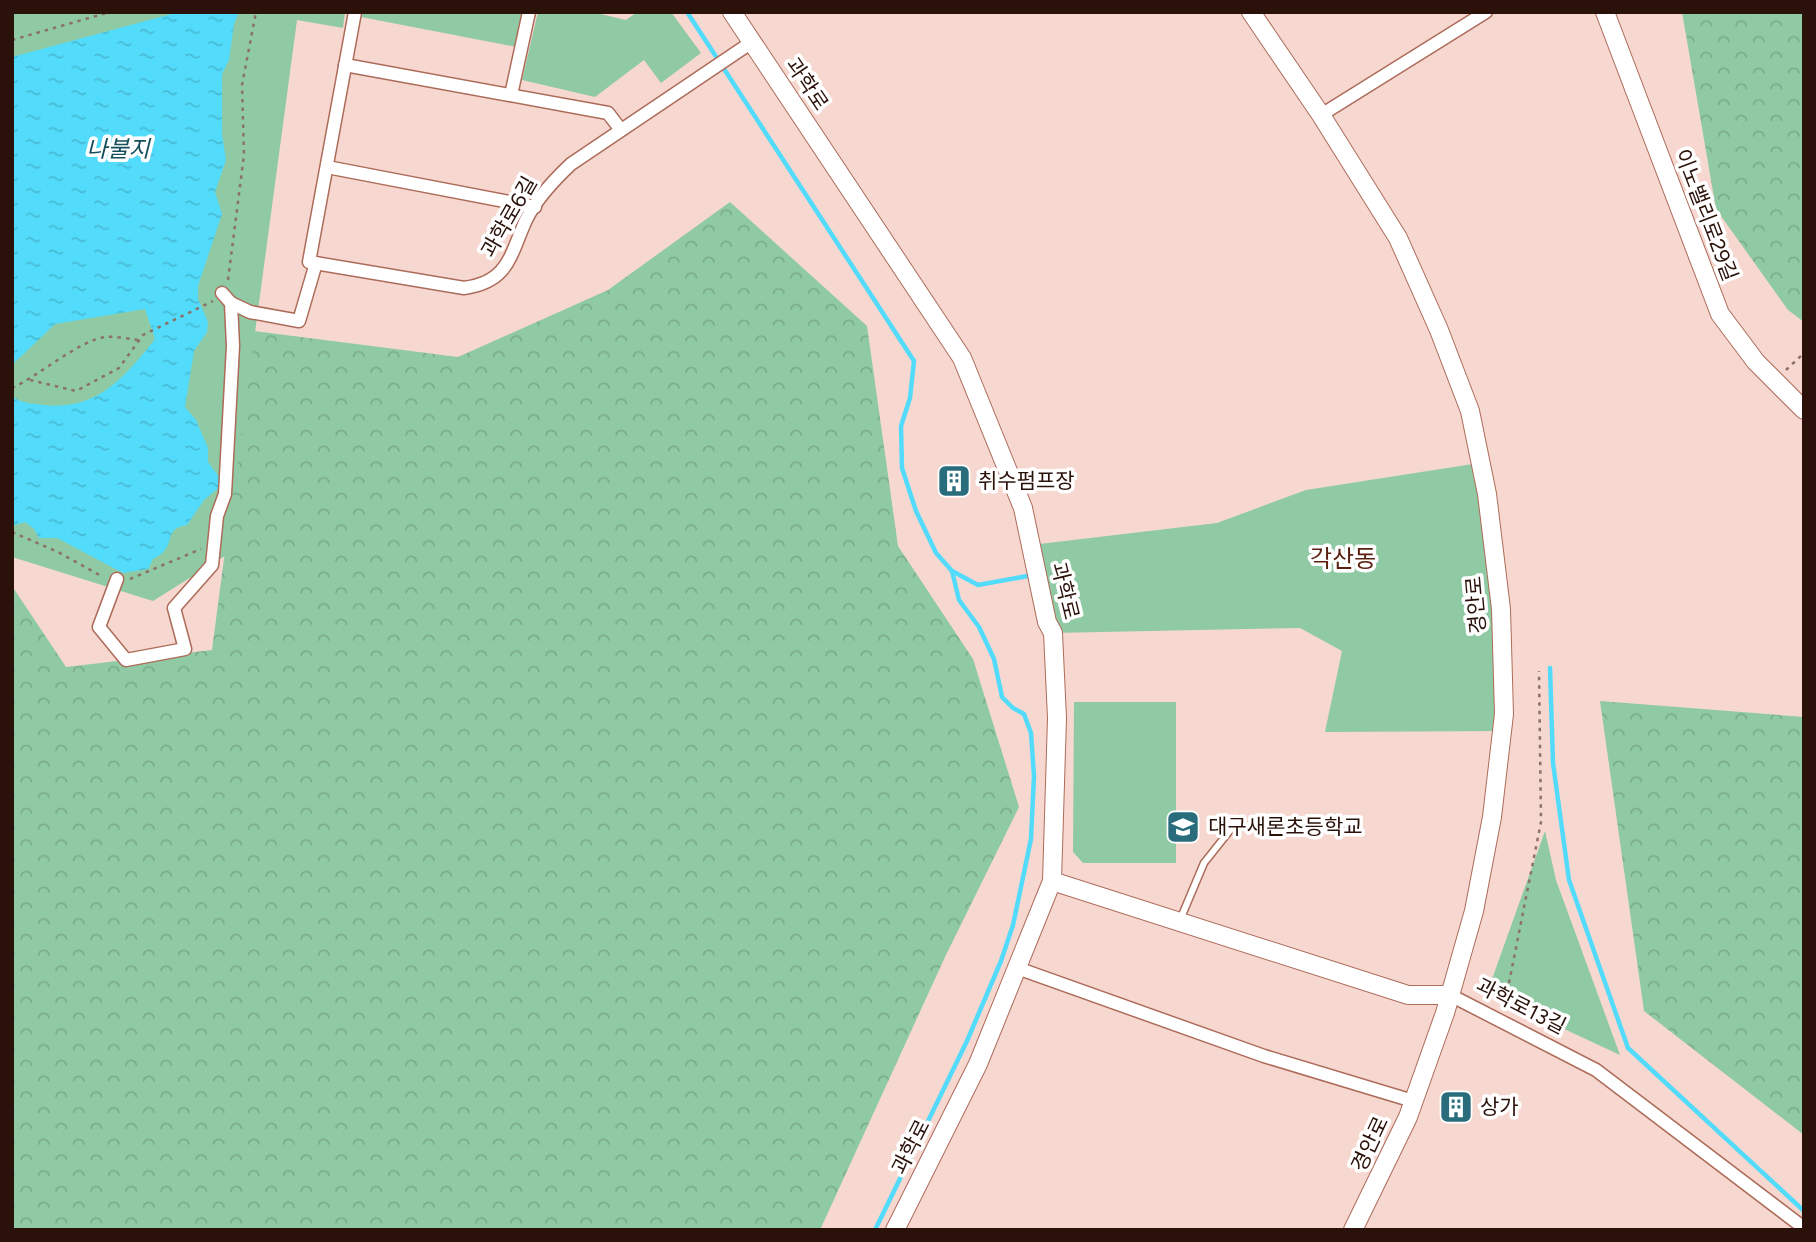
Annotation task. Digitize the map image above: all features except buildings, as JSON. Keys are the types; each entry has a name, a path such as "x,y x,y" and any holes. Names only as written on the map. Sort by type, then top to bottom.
{"street":[{"path":"227,298 250,312 299,321 312,263 355,12"},
{"path":"511,95 529,12"},
{"name":"과학로","path":"732,12 962,358 1023,508 1047,622 1053,633 1056,718 1052,881 978,1064 895,1230"},
{"name":"경안로","path":"1251,12 1321,115 1398,238 1439,330 1469,411 1487,494 1500,609 1504,714 1492,817 1474,911 1450,995 1413,1101 1353,1230"},
{"path":"1321,115 1486,12"},
{"name":"이노밸리로29길","path":"1605,12 1720,314 1756,362 1804,410"},
{"name":"과학로6길","path":"312,263 464,288 480,286 492,280 506,266 535,206 554,180 571,164 752,42"},
{"path":"345,65 608,113 621,130"},
{"path":"327,167 535,206"},
{"path":"117,579 99,627 126,660 185,649 174,608 212,565 217,516 225,494 233,346 227,298"},
{"name":"과학로13길","path":"1052,881 1408,995 1450,995 1596,1070 1804,1228"},
{"path":"1017,968 1264,1056 1413,1101"}],"lane":[{"path":"1179,922 1204,863 1239,819"}],"path":[{"path":"12,40 110,12"},
{"path":"30,380 76,391 119,369 143,335 206,304 227,298 244,155 242,85 256,12"},
{"path":"12,388 30,380 74,350 104,337 139,340"},
{"path":"1775,382 1804,353"},
{"path":"12,532 58,552 108,579 134,579 206,547"},
{"path":"1501,1021 1541,822 1539,671"}],"green space":[{"name":"나불지","path":"12,12 345,12 343,28 297,20 225,556 153,601 12,557"},
{"path":"362,12 523,12 517,47 361,17"},
{"path":"538,12 592,12 626,20 637,12 671,12 701,53 661,83 644,60 595,97 522,80"},
{"path":"1682,12 1804,12 1804,322 1788,310 1716,209"},
{"path":"730,202 867,326 898,546 973,659 1019,807 945,957 820,1230 12,1230 12,586 66,667 212,650 254,331 458,357 608,290"},
{"path":"1479,463 1487,494 1502,731 1325,732 1342,651 1300,628 1053,633 1031,545 1217,523 1306,490"},
{"path":"1600,701 1804,717 1804,1135 1644,1011"},
{"path":"1074,702 1176,702 1176,863 1083,863 1073,852"},
{"path":"1545,831 1556,880 1620,1055 1487,993"}],"water":[{"name":"나불지","path":"179,12 239,12 234,24 229,60 222,74 222,134 226,160 215,192 222,214 198,286 198,299 208,322 207,332 194,351 185,407 196,420 208,448 208,462 219,477 221,486 204,500 187,525 174,530 166,549 153,559 148,569 123,573 57,538 39,538 34,529 25,522 12,526 12,396 27,403 43,405 79,403 108,389 120,379 155,339 145,309 55,324 12,365 12,57"}],"waterway":[{"path":"687,12 914,361 910,398 901,426 902,468 916,511 936,553 952,571 959,600 979,627 994,659 1002,697 1024,714 1031,733 1034,776 1031,839 1013,925 1001,961 967,1041 875,1230"},
{"path":"952,571 978,585 1033,575"},
{"path":"1550,668 1553,763 1569,880 1628,1048 1804,1211"}],"place":[{"name":"취수펌프장","path":"954,481"},
{"name":"대구새론초등학교","path":"1183,827"},
{"name":"상가","path":"1456,1107"}],"district":[{"name":"각산동","path":"1343,559"}]}
